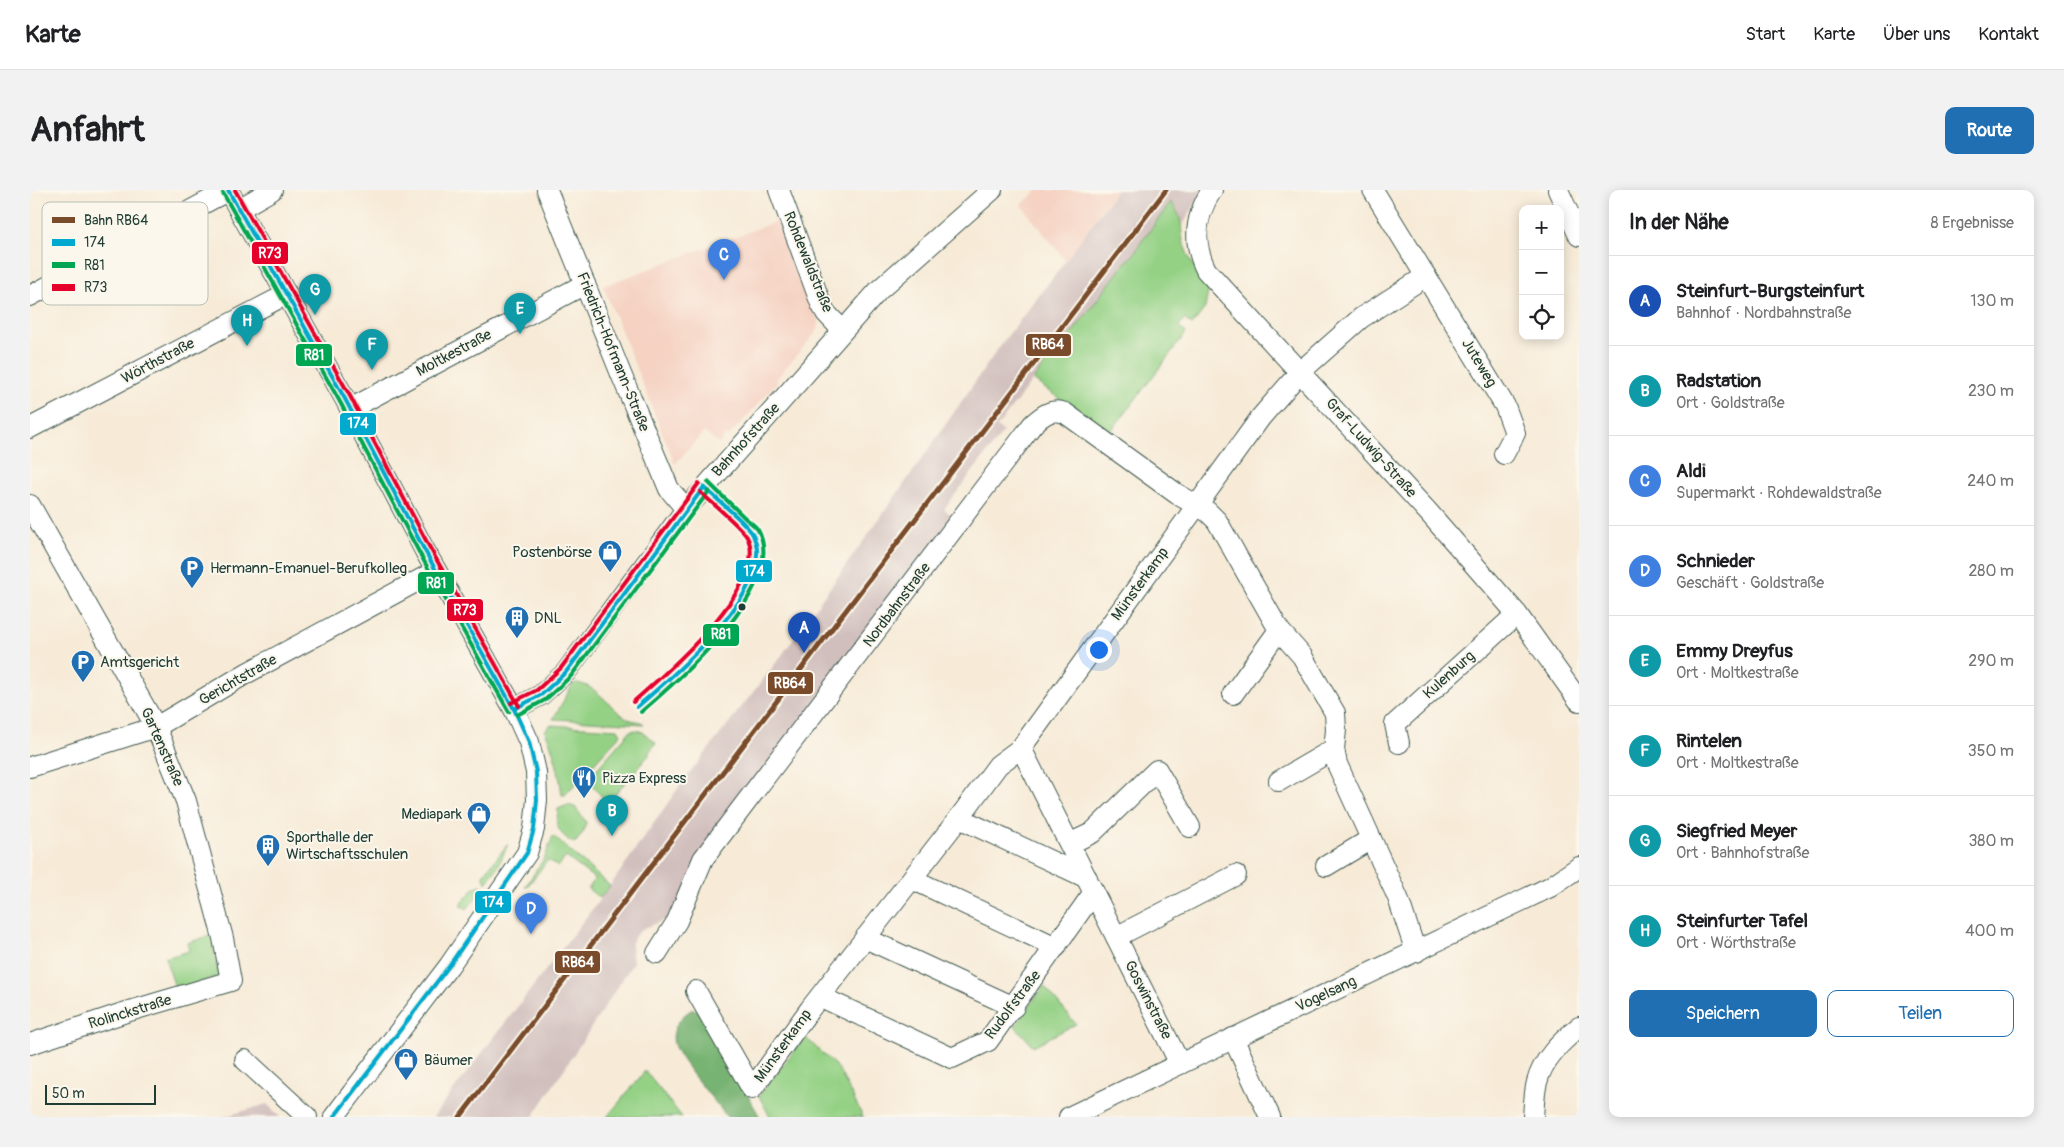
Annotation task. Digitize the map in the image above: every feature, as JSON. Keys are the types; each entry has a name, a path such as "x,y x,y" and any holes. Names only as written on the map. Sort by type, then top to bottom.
{"street":[{"path":"206,202 228,190 350,409 436,571 514,709 529,742 536,772 538,800 534,829 527,853 450,966 334,1117"},
{"path":"239,210 272,190"},
{"name":"Friedrich-Hofmann-Straße","path":"548,190 669,488 686,509"},
{"name":"Rohdewaldstraße","path":"779,190 821,304 826,313 842,330"},
{"name":"Bahnhofstraße","path":"514,709 541,695 553,686 566,672 686,509 842,330 901,269 992,190"},
{"name":"Graf-Ludwig-Straße","path":"1212,190 1199,217 1196,239 1206,270 1225,293 1430,514 1517,614 1579,701"},
{"name":"Juteweg","path":"1373,190 1505,406 1515,433 1504,454"},
{"path":"1558,190 1576,224"},
{"path":"1300,372 1360,318 1426,276"},
{"name":"Moltkestraße","path":"350,409 585,284"},
{"path":"30,296 42,290"},
{"name":"Wörthstraße","path":"30,428 287,294"},
{"name":"Münsterkamp","path":"696,991 752,1089 998,765 1021,748 1260,417 1300,372"},
{"name":"Nordbahnstraße","path":"657,953 677,921 703,859 1033,424 1051,411 1058,410 1065,413 1196,506 1208,512 1217,521 1279,630 1302,656 1335,713 1334,749"},
{"name":"Gartenstraße","path":"30,505 36,527 156,727 186,801 223,938 231,982"},
{"name":"Gerichtstraße","path":"30,767 156,727 248,673 436,571"},
{"name":"Kulenburg","path":"1399,743 1395,724 1517,614"},
{"path":"1233,694 1279,630"},
{"name":"Goswinstraße","path":"1021,748 1071,843 1090,885 1180,1064"},
{"path":"1279,781 1334,749 1337,764 1398,898 1416,952"},
{"path":"1071,843 1092,833 1157,770 1190,827"},
{"path":"959,818 1090,885"},
{"path":"1326,866 1371,839"},
{"name":"Vogelsang","path":"1069,1117 1550,887 1579,867"},
{"path":"1116,937 1236,875"},
{"path":"912,879 1056,946"},
{"name":"Rudolfstraße","path":"821,997 952,1058 988,1041 1056,946 1090,885"},
{"path":"865,938 1014,1007"},
{"name":"Rolinckstraße","path":"30,1044 123,1013 231,982"},
{"path":"1533,1117 1537,1082 1547,1060 1562,1040 1579,1027"},
{"path":"1233,1038 1270,1117"},
{"path":"245,1060 307,1117"}],"shaded area":[{"path":"1038,190 1117,190 1066,261 1021,205"},
{"path":"1117,190 1203,190 1183,225 1177,210 1171,203 1135,253 1125,263 1067,340 1061,343 997,427 1003,432 944,509 955,518 669,918 642,929 635,936 631,945 633,963 533,1117 433,1117 610,886 679,787 782,655 1002,343 1058,271"},
{"path":"780,220 819,323 818,330 777,378 777,383 728,437 725,435 719,444 704,432 675,464 603,286"},
{"path":"267,1104 280,1117 223,1117"}],"green space":[{"path":"1171,202 1181,221 1188,255 1196,270 1209,287 1205,308 1192,325 1184,319 1179,326 1186,333 1109,434 1033,380 1061,343 1067,340 1125,263 1135,253"},
{"path":"573,684 585,685 598,693 622,715 644,724 553,719"},
{"path":"549,725 618,729 621,734 565,795 562,795 556,763 545,731"},
{"path":"630,731 643,732 656,743 649,752 649,755 610,800 605,800 587,780"},
{"path":"568,805 575,807 586,822 584,831 576,842 571,842 566,838 557,824 558,809"},
{"path":"553,836 610,886 600,898 588,889 595,879 566,857 558,867 548,860 525,887 545,857"},
{"path":"508,844 498,867 486,883 483,875"},
{"path":"481,885 484,887 467,909 460,905 475,887"},
{"path":"211,935 219,976 176,990 165,958 189,951 187,943"},
{"path":"1044,986 1076,1024 1033,1046 1015,1026"},
{"path":"693,1009 700,1011 760,1117 727,1117 682,1060 674,1044 675,1028 684,1015"},
{"path":"805,1037 838,1068 863,1117 770,1117 759,1096"},
{"path":"645,1071 682,1117 607,1117"}],"rail line":[{"name":"RB64","path":"460,1117 1166,190"}],"transit line":[{"name":"174","path":"228,190 345,399 425,551 514,709 529,742 536,772 537,800 534,829 527,853 449,966 334,1117"},
{"name":"R73","path":"235,190 350,396 430,548 519,706"},
{"name":"R81","path":"223,193 340,402 420,554 509,712"},
{"name":"R81","path":"641,712 679,678 725,630 744,604 758,578 763,553 758,530 708,482"},
{"name":"R73","path":"511,703 537,690 561,668 699,483"},
{"name":"174","path":"637,707 671,677 710,638 729,616 743,595 753,574 757,552 753,535 738,518 704,487"},
{"name":"174","path":"514,709 541,695 566,672 704,487"},
{"name":"R81","path":"517,715 545,700 571,676 709,491"},
{"name":"R73","path":"633,702 711,627 730,602 744,578 751,556 747,537 700,492"}],"place":[{"name":"Aldi","path":"724,280"},
{"name":"Siegfried Meyer","path":"315,315"},
{"name":"Emmy Dreyfus","path":"520,334"},
{"name":"Steinfurter Tafel","path":"247,346"},
{"name":"Rintelen","path":"372,370"},
{"name":"Postenbörse","path":"610,573"},
{"name":"Hermann-Emanuel-Berufkolleg","path":"192,589"},
{"name":"DNL","path":"517,639"},
{"name":"Steinfurt-Burgsteinfurt","path":"804,653"},
{"name":"Amtsgericht","path":"83,683"},
{"name":"Pizza Express","path":"584,799"},
{"name":"Mediapark","path":"479,835"},
{"name":"Radstation","path":"612,836"},
{"name":"Sporthalle der Wirtschaftsschulen","path":"268,867"},
{"name":"Schnieder","path":"531,934"},
{"name":"Bäumer","path":"406,1081"}]}
